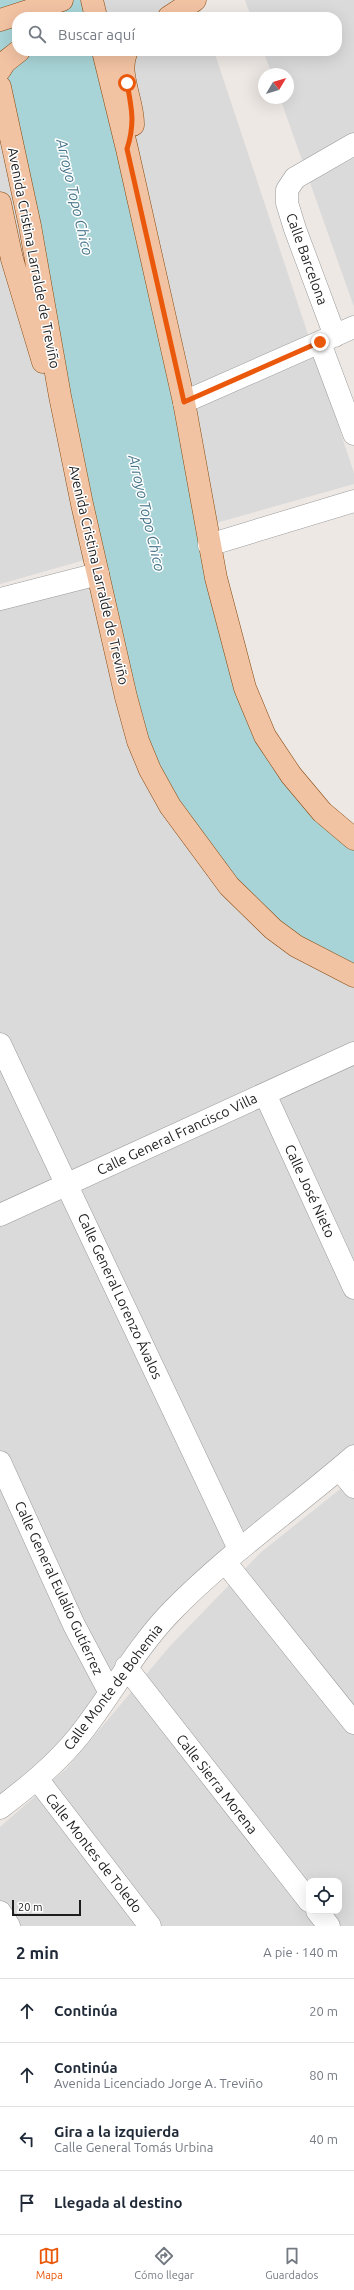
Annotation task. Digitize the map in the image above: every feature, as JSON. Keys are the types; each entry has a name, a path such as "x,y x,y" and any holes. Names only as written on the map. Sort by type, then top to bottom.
{"main road":[{"path":"25,12 62,0"},
{"path":"92,0 95,12"},
{"path":"176,12 195,0"},
{"path":"0,20 12,16"},
{"path":"101,56 127,149 184,402 209,545 245,688 265,736 291,775 322,812 354,839"},
{"path":"126,56 124,69 133,114 132,133 127,149"},
{"name":"Avenida Cristina Larralde de Treviño","path":"0,87 30,226 60,396 98,574 138,741 150,770 170,806 229,886 273,929 319,960 354,976"},
{"path":"0,203 12,260 40,355 60,396"}],"street":[{"name":"Calle Barcelona","path":"354,144 295,178 288,190 287,203 295,229 336,335 354,434"},
{"path":"184,402 336,335"},
{"path":"209,545 354,501"},
{"path":"0,599 98,574"},
{"name":"Calle General Lorenzo Ávalos","path":"0,1044 67,1185 232,1556 354,1723"},
{"name":"Calle General Francisco Villa","path":"0,1215 354,1053"},
{"name":"Calle José Nieto","path":"265,1094 354,1288"},
{"name":"Calle General Eulalio Gutíerrez","path":"0,1462 79,1636 110,1691"},
{"path":"347,1462 354,1487"},
{"name":"Calle Monte de Bohemia","path":"0,1808 38,1780 78,1736 126,1667 170,1612 232,1556 347,1462"},
{"name":"Calle Sierra Morena","path":"126,1667 306,1897"},
{"name":"Calle Montes de Toledo","path":"38,1780 150,1926"},
{"path":"0,1912 8,1926"},
{"path":"319,1914 329,1926"}],"shaded area":[{"path":"0,0 197,0 201,12 12,12 12,56 216,56 354,473 354,484 0,584"},
{"path":"245,0 354,0 354,307 282,104 294,104 294,68 270,68 265,56 342,56 342,12 249,12"},
{"path":"139,555 354,910 354,1462 244,1551 38,1772 0,1807 0,597"},
{"path":"354,1478 354,1926 0,1926 0,1827 66,1769 171,1645 260,1553"}],"water":[{"name":"Arroyo Topo Chico","path":"0,0 87,0 91,12 12,12 12,56 103,56 265,736 354,839 354,976 273,929 150,770 0,87"}],"route":[{"path":"127,83 133,114 132,133 127,149 184,402 320,342"}]}
